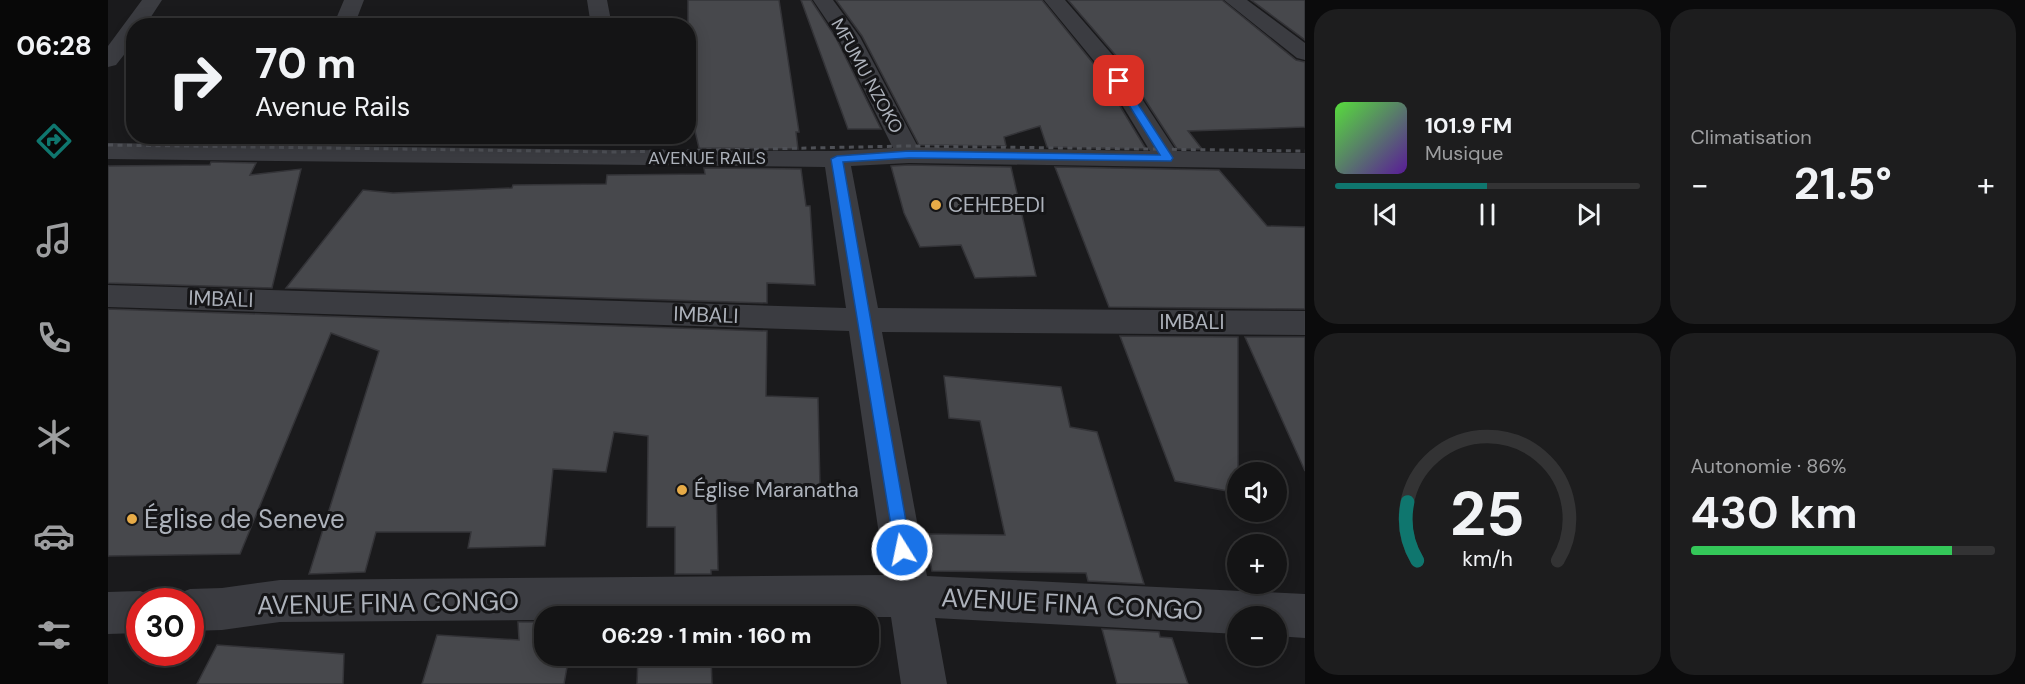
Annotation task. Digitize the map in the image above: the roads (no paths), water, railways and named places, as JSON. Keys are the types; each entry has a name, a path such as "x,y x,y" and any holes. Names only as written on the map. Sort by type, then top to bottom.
{"street":[{"path":"140,18 152,0"},
{"path":"346,18 354,0"},
{"path":"597,0 600,18"},
{"name":"MFUMU NZOKO","path":"823,0 849,37 909,155"},
{"path":"1054,0 1108,64 1167,158"},
{"path":"1234,0 1305,54"},
{"path":"108,60 126,36"},
{"name":"AVENUE RAILS","path":"108,151 282,146 615,147 837,159 909,155 1305,161"},
{"path":"837,159 924,684"},
{"name":"IMBALI","path":"108,296 862,320 1305,323"},
{"name":"AVENUE FINA CONGO","path":"204,610 280,601 910,596 1305,616"},
{"path":"108,613 126,612"}],"railway":[{"path":"108,145 615,152 906,146 1305,151"}],"place":[{"name":"CEHEBEDI","path":"936,205"},
{"name":"Église Maranatha","path":"682,490"},
{"name":"Église de Seneve","path":"132,519"}]}
